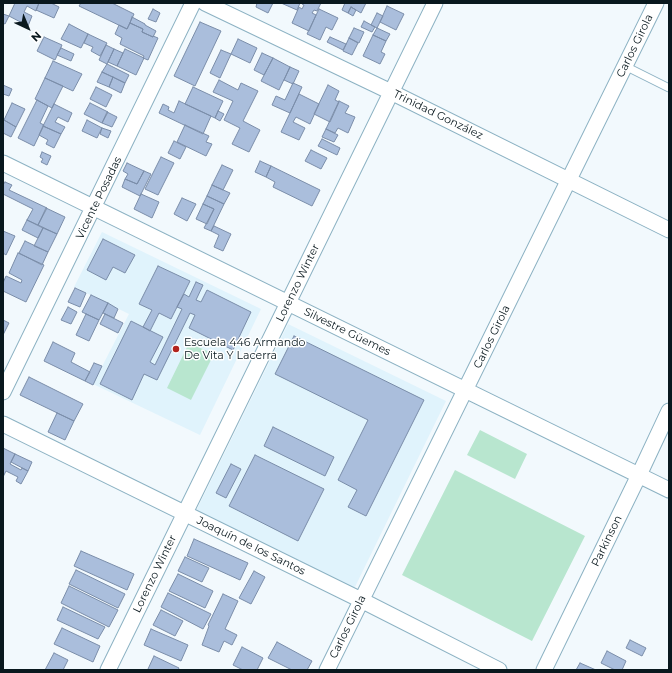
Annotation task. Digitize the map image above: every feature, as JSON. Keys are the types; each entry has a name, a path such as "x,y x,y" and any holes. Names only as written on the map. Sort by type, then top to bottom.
{"street":[{"name":"Vicente Posadas","path":"3,392 194,3"},
{"name":"Trinidad González","path":"205,3 391,92 669,230"},
{"name":"Lorenzo Winter","path":"108,670 435,3"},
{"name":"Carlos Girola","path":"327,670 656,3"},
{"name":"Silvestre Güemes","path":"3,163 669,490"},
{"name":"Parkinson","path":"544,670 669,411"},
{"name":"Joaquín de los Santos","path":"3,424 361,600 499,670"}],"lane":[{"path":"625,66 669,88"}],"shaded area":[{"name":"Escuela 446 Armando De Vita Y Lacerra","path":"102,232 261,309 200,435 93,384 129,314 74,287"},
{"path":"288,324 446,401 353,591 195,513"}],"green space":[{"path":"189,343 214,354 191,400 167,388"},
{"path":"480,430 527,454 515,479 467,455"},
{"path":"455,470 585,536 532,641 402,575"}],"building":[{"path":"15,3 39,3 36,11 27,6 24,12 32,16 28,26 9,16"},
{"path":"39,3 51,3 59,7 54,18 36,10"},
{"path":"81,3 112,3 134,14 127,29 79,6"},
{"path":"257,3 273,3 268,13 256,7"},
{"path":"281,3 300,3 297,10"},
{"path":"302,3 321,3 317,11 314,10 312,13 316,15 309,31 292,23 299,7 302,9 304,5"},
{"path":"345,3 366,3 361,13 351,7 348,13 342,10"},
{"path":"387,6 404,14 396,30 380,22"},
{"path":"351,7 356,10 353,16 348,13"},
{"path":"153,9 160,13 156,22 148,19"},
{"path":"319,9 338,18 332,30 326,27 320,40 307,34"},
{"path":"377,13 383,16 377,28 371,25"},
{"path":"3,14 9,16 5,24 3,23"},
{"path":"132,17 156,31 153,37 142,32 143,29 130,23"},
{"path":"364,21 375,27 372,32 361,27"},
{"path":"200,22 221,31 195,86 174,76"},
{"path":"130,23 143,29 142,32 158,38 148,60 143,58 144,56 120,44 122,38 115,34 119,25 127,29"},
{"path":"69,24 88,34 81,48 61,39"},
{"path":"354,28 364,32 359,43 349,38"},
{"path":"377,28 390,34 386,41 373,35"},
{"path":"88,34 107,43 100,56 91,51 93,47 84,43"},
{"path":"373,35 386,41 381,52 385,54 380,64 363,56"},
{"path":"44,37 62,45 55,60 37,51"},
{"path":"330,37 346,44 343,50 327,42"},
{"path":"349,38 358,43 352,55 343,51"},
{"path":"238,39 257,48 250,63 231,54"},
{"path":"106,45 114,49 107,64 99,60"},
{"path":"61,48 74,54 71,61 57,55"},
{"path":"114,49 123,53 117,66 108,62"},
{"path":"125,49 144,58 136,75 117,66"},
{"path":"221,50 231,54 220,78 210,73"},
{"path":"262,53 273,58 264,75 254,70"},
{"path":"273,58 290,67 279,90 261,81"},
{"path":"53,61 82,74 73,91 45,78"},
{"path":"107,64 129,75 125,83 102,72"},
{"path":"290,67 299,71 293,84 284,80"},
{"path":"102,72 113,77 109,87 97,82"},
{"path":"113,77 125,83 121,93 109,87"},
{"path":"45,78 63,86 52,108 35,99"},
{"path":"219,80 238,90 241,83 258,91 243,121 260,130 249,152 232,144 240,128 224,120 233,101 213,92"},
{"path":"293,83 302,87 290,113 272,105 276,96 285,100"},
{"path":"3,85 12,89 9,96 3,94"},
{"path":"328,85 339,91 335,100 339,102 330,122 314,114"},
{"path":"96,87 112,95 106,107 90,99"},
{"path":"193,87 223,101 215,118 185,104"},
{"path":"299,94 319,104 310,124 296,117 293,122 305,128 299,140 281,132"},
{"path":"37,100 48,106 40,123 44,125 34,146 18,138"},
{"path":"179,101 211,116 203,134 159,113 163,104 169,107 168,110 174,113"},
{"path":"339,101 349,106 345,113 355,117 348,133 338,128 335,133 326,129"},
{"path":"12,103 25,109 16,127 4,120"},
{"path":"90,103 108,112 102,123 84,114"},
{"path":"54,104 72,113 68,122 58,117 55,122 65,127 61,134 43,126"},
{"path":"218,111 224,114 220,121 215,118"},
{"path":"107,112 117,117 112,127 102,123"},
{"path":"4,120 16,127 11,137 3,133"},
{"path":"87,120 102,128 97,138 82,131"},
{"path":"185,125 209,136 206,142 212,144 206,156 177,142"},
{"path":"43,126 61,134 54,148 46,144 48,140 39,135"},
{"path":"102,128 111,131 108,138 100,134"},
{"path":"326,129 338,135 334,142 322,137"},
{"path":"322,139 340,148 337,155 318,146"},
{"path":"174,141 186,147 180,159 168,153"},
{"path":"311,150 327,158 321,169 305,161"},
{"path":"42,152 51,156 47,165 41,162 43,159 40,157"},
{"path":"161,157 174,163 158,195 145,189"},
{"path":"260,161 271,166 266,177 255,172"},
{"path":"127,163 144,171 137,184 125,179 128,174 123,171"},
{"path":"222,165 233,170 223,190 212,185"},
{"path":"271,166 320,190 312,206 273,187 275,182 266,177"},
{"path":"144,171 151,174 140,196 122,187 125,179 137,184"},
{"path":"5,182 12,185 9,190 47,208 38,225 27,220 33,209 3,194 3,185"},
{"path":"212,185 230,193 224,204 207,196"},
{"path":"141,194 159,202 152,218 134,209"},
{"path":"207,196 224,204 211,231 204,228 214,209 203,204"},
{"path":"182,198 196,204 187,221 174,214"},
{"path":"203,204 214,209 207,224 196,219"},
{"path":"46,208 65,217 57,234 38,225"},
{"path":"27,220 43,228 38,238 22,230"},
{"path":"214,226 231,234 223,251 214,247 219,235 211,231"},
{"path":"43,228 57,234 48,252 34,246"},
{"path":"3,231 15,236 6,255 3,253"},
{"path":"103,239 135,255 125,273 113,267 106,280 87,270"},
{"path":"25,241 48,252 42,265 19,253"},
{"path":"18,253 44,265 26,302 3,291 3,283 6,276 21,283 22,280 9,273"},
{"path":"158,266 190,281 171,319 159,313 150,331 143,327 152,310 139,304"},
{"path":"196,282 203,285 196,300 201,302 207,290 251,312 233,350 189,328 195,315 190,313 157,380 144,374 132,400 100,384 131,321 163,337 150,362 155,365 182,309 177,307 184,294 189,297"},
{"path":"75,288 86,293 80,307 68,302"},
{"path":"91,295 108,303 99,320 82,312"},
{"path":"108,303 118,309 114,318 103,313"},
{"path":"68,307 77,312 71,324 61,320"},
{"path":"86,314 99,320 89,341 76,335"},
{"path":"105,314 123,323 118,333 100,324"},
{"path":"3,320 9,323 3,335"},
{"path":"294,336 424,400 366,516 348,507 357,490 338,480 368,420 275,374"},
{"path":"53,342 75,353 71,362 90,372 85,381 44,361"},
{"path":"94,363 102,366 93,385 85,381"},
{"path":"29,377 83,404 74,421 20,395"},
{"path":"57,413 74,421 65,440 48,432"},
{"path":"273,427 334,457 325,476 264,446"},
{"path":"3,448 15,454 10,464 21,470 22,468 28,471 21,484 16,481 18,477 6,471 3,477"},
{"path":"15,454 32,462 28,471 11,462"},
{"path":"255,455 324,489 298,541 229,506"},
{"path":"231,464 241,469 226,498 216,493"},
{"path":"194,539 248,563 240,580 187,556"},
{"path":"81,551 134,574 127,590 74,566"},
{"path":"185,557 209,568 202,582 178,571"},
{"path":"76,570 125,594 118,608 69,584"},
{"path":"254,571 265,577 251,604 239,598"},
{"path":"178,574 213,591 205,608 169,591"},
{"path":"69,586 118,610 109,627 61,603"},
{"path":"168,593 211,614 203,629 161,607"},
{"path":"223,594 238,601 225,629 237,635 232,645 224,641 219,652 202,645 209,626 208,625"},
{"path":"63,607 105,627 98,639 57,620"},
{"path":"161,610 183,621 175,636 153,625"},
{"path":"62,628 100,646 93,662 54,644"},
{"path":"151,629 188,645 181,661 144,645"},
{"path":"630,640 646,648 642,656 626,648"},
{"path":"277,642 312,661 307,670 292,670 268,658"},
{"path":"242,647 263,658 257,670 243,670 233,665"},
{"path":"607,651 626,661 622,670 615,670 601,663"},
{"path":"54,653 68,660 63,670 45,670"},
{"path":"154,656 179,668 178,670 148,669"},
{"path":"580,663 596,670 576,670"}],"place":[{"name":"Escuela 446 Armando De Vita Y Lacerra","path":"176,349"}]}
